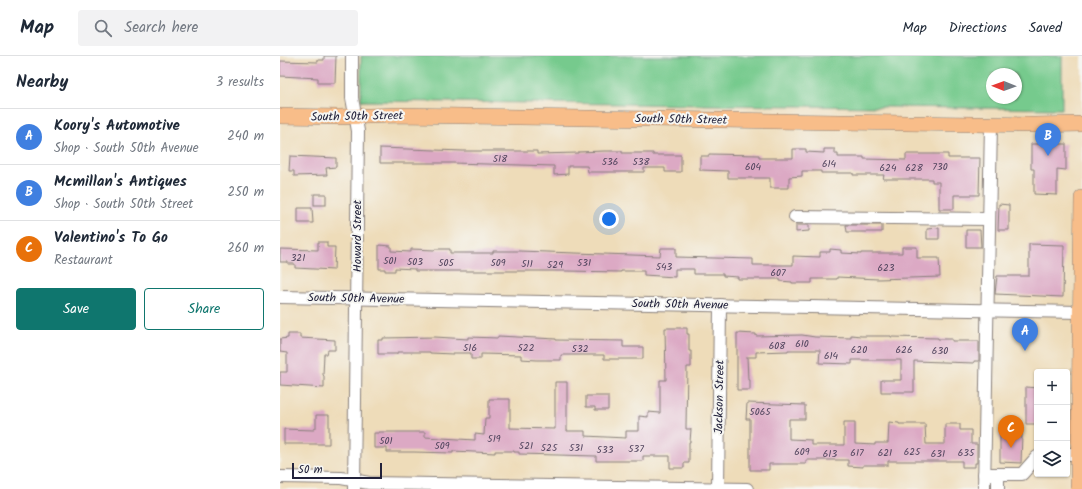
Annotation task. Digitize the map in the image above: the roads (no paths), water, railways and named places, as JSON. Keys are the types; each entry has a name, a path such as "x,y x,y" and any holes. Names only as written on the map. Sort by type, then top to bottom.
{"main road":[{"name":"South 50th Street","path":"280,116 407,115 1060,125 1082,124"},
{"path":"1078,489 1077,452 1082,198"}],"street":[{"name":"Howard Street","path":"352,56 352,98 358,131 354,485"},
{"path":"984,489 991,124"},
{"path":"795,217 989,219"},
{"name":"South 50th Avenue","path":"280,296 1080,312"},
{"name":"Jackson Street","path":"718,489 720,305"},
{"path":"984,474 1022,474 1034,460"},
{"path":"998,474 998,489"},
{"path":"280,477 341,478 354,485 370,483 747,489"}],"place":[{"name":"Mcmillan's Antiques","path":"1048,156"},
{"name":"Koory's Automotive","path":"1025,351"},
{"name":"Valentino's To Go","path":"1011,448"}]}
